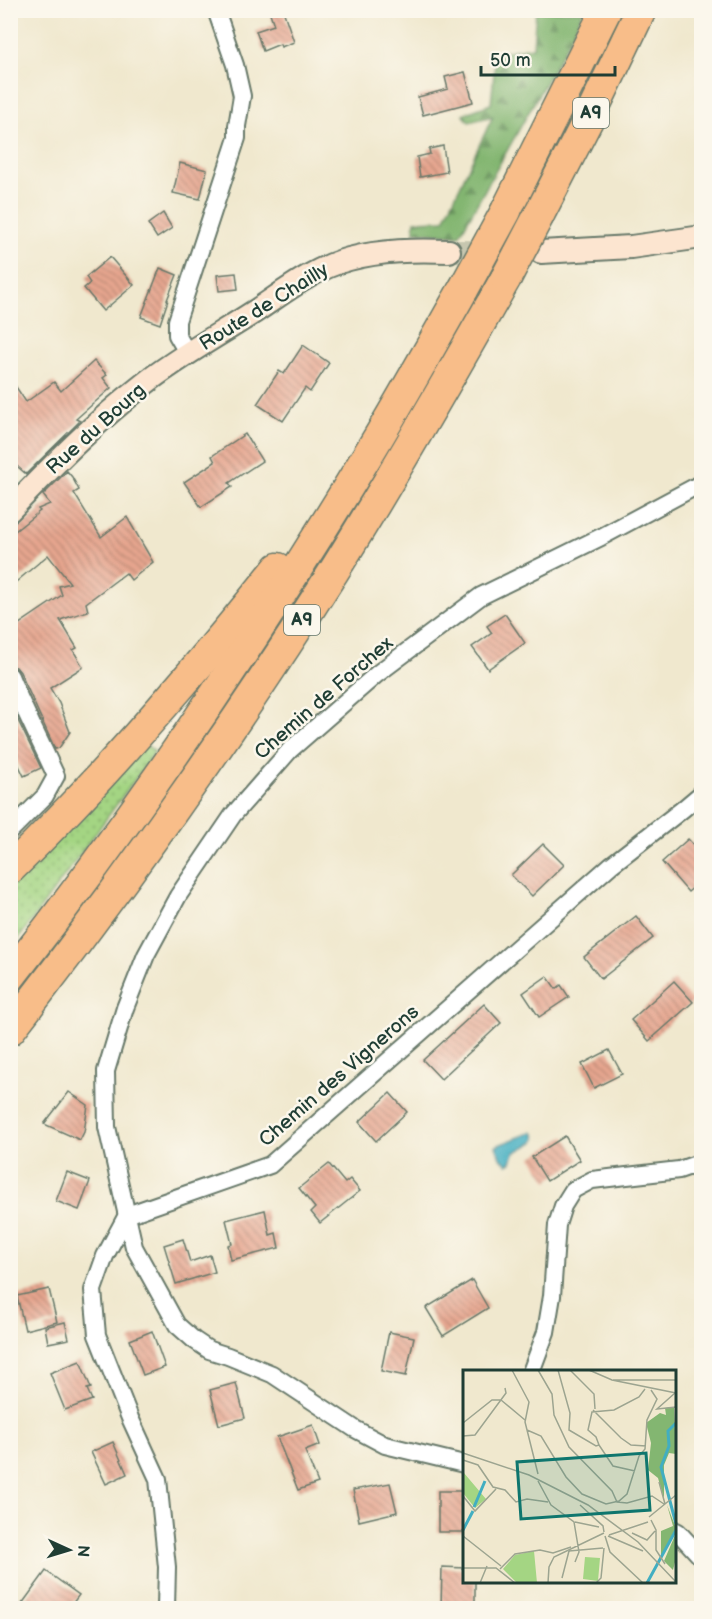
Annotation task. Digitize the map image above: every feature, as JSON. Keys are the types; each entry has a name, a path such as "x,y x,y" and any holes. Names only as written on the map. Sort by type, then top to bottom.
{"highway":[{"name":"A9","path":"10,977 105,852 202,712 263,622 364,461 506,211 606,10"},
{"name":"A9","path":"10,1030 131,871 265,677 334,571 434,405 506,278 594,108 641,10"},
{"path":"10,869 66,814 146,726 226,633 364,461"}],"street":[{"path":"188,354 177,335 177,321 237,138 242,96 235,65 216,10"},
{"path":"542,252 631,246 702,237"},
{"name":"Route de Chailly","path":"188,354 329,266 348,259 388,251 449,251"},
{"name":"Rue du Bourg","path":"10,510 97,425 145,383 188,354"},
{"name":"Chemin de Forchex","path":"463,1464 385,1445 355,1429 272,1374 209,1350 177,1325 134,1247 107,1128 106,1071 125,1008 146,955 178,896 233,815 290,750 377,674 481,596 601,537 702,483"},
{"path":"10,676 15,700 28,714 56,776 45,796 10,831"},
{"name":"Chemin des Vignerons","path":"127,1215 270,1165 610,865 702,793"},
{"path":"531,1370 546,1332 552,1296 558,1225 563,1206 573,1190 592,1180 679,1170 702,1162"},
{"path":"127,1215 105,1256 93,1290 96,1335 158,1479 167,1567 166,1608"},
{"path":"676,1531 702,1558"}],"green space":[{"path":"536,11 583,11 570,39 459,236 414,231 415,221 444,220 493,116 469,122 463,114 491,104 496,53 533,47"},
{"path":"144,743 155,752 11,949 11,882"}],"water":[{"path":"532,1132 536,1139 534,1142 514,1153 511,1162 507,1164 500,1157 496,1146"}],"building":[{"path":"269,10 283,10 294,42 281,47 280,44 263,51 256,31 274,25"},
{"path":"465,72 473,102 423,115 418,97 448,89 445,77"},
{"path":"443,146 447,172 420,177 417,157 430,154 429,149"},
{"path":"180,163 207,170 200,199 173,193"},
{"path":"163,213 172,228 157,238 148,224"},
{"path":"110,257 134,285 103,311 84,288 90,283 86,277"},
{"path":"160,268 177,275 160,324 141,317"},
{"path":"236,273 238,289 219,291 217,275"},
{"path":"303,345 329,363 310,392 305,388 283,421 257,404 279,371 284,374"},
{"path":"94,361 107,375 103,378 111,388 76,419 80,421 26,474 10,460 10,378 26,402 54,382 61,391"},
{"path":"245,434 262,461 229,483 232,487 201,507 184,482 215,462 212,456"},
{"path":"67,471 79,490 74,493 101,537 127,517 153,562 131,580 126,573 86,603 88,611 60,620 77,648 73,650 83,667 50,688 59,703 70,732 59,748 55,749 20,672 16,667 10,666 10,615 19,624 62,595 59,586 70,583 48,555 10,587 10,535 40,511 38,509 50,504 43,495"},
{"path":"505,614 525,643 488,669 472,647 492,633 487,626"},
{"path":"10,704 41,768 24,776 10,747"},
{"path":"688,839 702,854 702,880 688,892 662,862"},
{"path":"543,844 564,865 532,896 511,875"},
{"path":"636,916 653,938 601,979 584,957"},
{"path":"547,976 556,989 561,985 569,997 539,1017 523,993"},
{"path":"674,981 693,1002 649,1041 631,1020"},
{"path":"484,1004 501,1023 441,1079 423,1060"},
{"path":"609,1050 622,1074 594,1088 582,1064"},
{"path":"69,1092 88,1105 84,1132 80,1140 44,1124"},
{"path":"390,1093 407,1112 376,1141 359,1122"},
{"path":"565,1136 580,1160 547,1181 532,1157"},
{"path":"329,1164 345,1183 350,1179 360,1191 320,1223 311,1212 315,1208 299,1188"},
{"path":"67,1172 90,1181 79,1210 56,1201"},
{"path":"265,1210 270,1235 276,1233 279,1248 231,1260 228,1245 232,1244 226,1220"},
{"path":"183,1239 190,1262 210,1255 215,1272 176,1284 164,1245"},
{"path":"472,1280 488,1308 443,1336 426,1308"},
{"path":"49,1289 57,1322 25,1330 17,1296"},
{"path":"65,1322 69,1339 48,1343 45,1327"},
{"path":"152,1331 165,1367 143,1375 130,1340"},
{"path":"389,1332 414,1337 406,1376 381,1371"},
{"path":"80,1361 91,1388 87,1389 92,1400 65,1410 50,1373"},
{"path":"236,1383 245,1418 219,1425 210,1390"},
{"path":"313,1425 320,1445 305,1451 318,1483 298,1490 277,1437"},
{"path":"113,1442 127,1474 106,1484 91,1452"},
{"path":"390,1483 397,1512 359,1521 353,1490"},
{"path":"438,1491 463,1491 463,1532 438,1532"},
{"path":"442,1567 463,1568 463,1583 475,1583 475,1608 441,1608"},
{"path":"46,1571 79,1595 69,1608 19,1608"}],"tunnel":[{"path":"449,251 534,252"}]}
